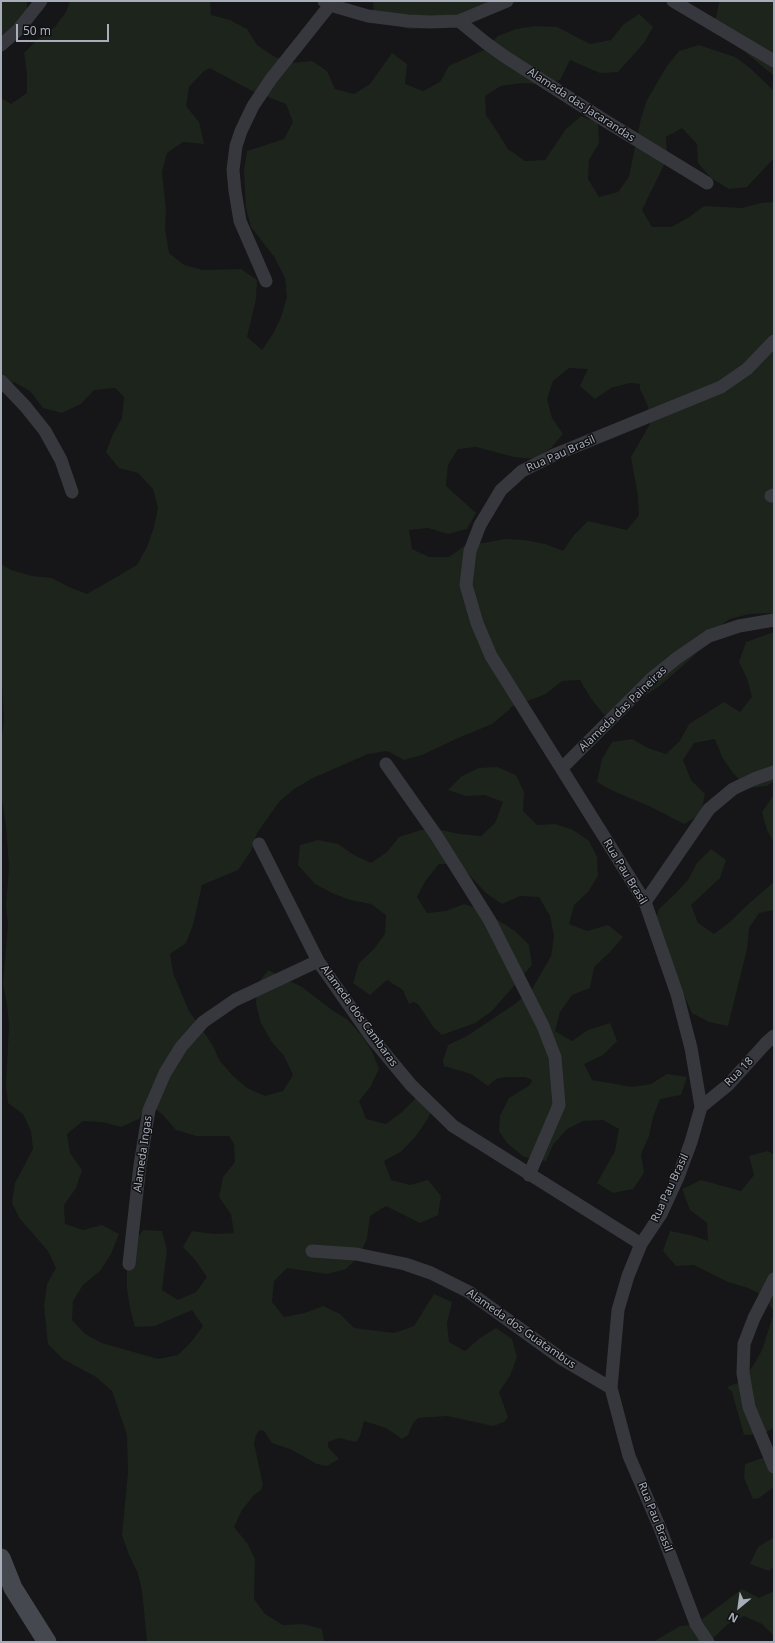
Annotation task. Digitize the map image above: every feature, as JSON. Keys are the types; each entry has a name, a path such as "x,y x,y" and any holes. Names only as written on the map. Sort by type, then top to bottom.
{"main road":[{"path":"1,1558 13,1588 47,1642"}],"street":[{"path":"1,45 18,30 41,1"},
{"path":"266,281 240,221 233,170 236,146 240,131 253,106 327,3 368,16 430,22 459,21 507,1"},
{"path":"673,1 774,61"},
{"name":"Alameda das Jacarandas","path":"459,21 486,44 504,56 604,120 707,183"},
{"name":"Rua Pau Brasil","path":"708,1642 696,1624 660,1528 629,1456 611,1388 618,1310 628,1276 641,1244 661,1214 678,1177 702,1107 691,1048 677,994 645,902 491,656 477,623 466,585 470,551 480,525 501,490 522,471 554,455 722,387 747,369 774,341"},
{"path":"1,382 25,406 45,431 61,460 72,492"},
{"name":"Alameda das Paineiras","path":"562,768 651,679 677,658 709,636 739,626 774,620"},
{"path":"386,764 436,835 490,921 543,1026 555,1057 559,1105 529,1175"},
{"path":"645,902 709,809 733,789 774,772"},
{"name":"Alameda dos Cambaras","path":"259,844 318,960 372,1038 411,1085 453,1126 641,1244"},
{"name":"Alameda Ingas","path":"129,1264 140,1165 149,1110 165,1073 181,1047 203,1022 235,1000 318,960"},
{"name":"Rua 18","path":"702,1107 728,1084 774,1036"},
{"name":"Alameda dos Guatambus","path":"312,1251 356,1254 405,1264 431,1273 469,1292 562,1359 611,1388"},
{"path":"774,1279 754,1318 744,1344 743,1373 749,1407 774,1467"}],"shaded area":[{"path":"1,1 27,1 27,11 1,44"},
{"path":"70,1 210,1 211,15 230,20 247,29 257,45 273,56 292,63 312,61 327,71 335,89 354,94 370,84 392,53 407,64 405,84 423,91 440,82 449,66 484,50 498,36 516,29 535,26 557,27 590,44 611,40 623,25 639,14 653,27 644,43 618,72 600,73 570,60 560,80 540,84 521,83 501,86 485,96 486,115 508,149 525,161 545,160 566,129 581,116 598,123 599,143 589,160 588,179 599,197 618,192 629,177 641,118 647,100 667,66 679,51 699,45 735,57 750,68 774,91 774,158 747,187 729,189 711,178 698,163 697,144 682,128 666,137 667,159 642,210 652,227 671,227 688,218 704,206 742,208 761,203 774,202 774,613 749,614 730,619 714,630 702,647 657,688 622,710 604,715 590,697 580,680 562,681 546,694 511,707 492,724 422,755 404,760 387,751 368,754 313,778 294,789 279,802 257,833 251,851 238,870 202,885 193,925 186,943 170,954 173,973 189,1011 212,1044 220,1061 233,1076 247,1088 265,1096 283,1091 293,1075 284,1056 271,1041 261,1023 256,1004 257,985 268,970 302,987 332,1010 348,1020 372,1051 379,1069 371,1086 359,1101 366,1119 386,1124 402,1112 416,1098 435,1103 427,1120 416,1136 402,1151 384,1161 391,1180 410,1185 428,1180 441,1196 438,1215 420,1223 386,1206 370,1216 367,1238 360,1255 346,1269 327,1274 287,1268 274,1281 272,1302 284,1317 305,1313 323,1306 340,1314 354,1328 394,1333 414,1326 434,1294 452,1302 447,1323 449,1342 465,1351 480,1338 496,1328 512,1339 517,1357 510,1376 499,1392 508,1417 504,1422 493,1426 447,1416 418,1418 413,1423 408,1435 402,1439 386,1428 364,1421 360,1436 356,1442 339,1438 328,1442 328,1447 339,1459 327,1466 317,1464 290,1449 272,1443 264,1431 260,1430 256,1435 254,1443 263,1485 261,1490 254,1495 242,1510 234,1527 247,1543 255,1559 254,1599 265,1614 283,1625 303,1624 322,1629 324,1642 147,1642 142,1590 137,1571 129,1555 122,1535 128,1473 127,1435 112,1391 96,1377 63,1359 48,1344 44,1306 47,1284 56,1268 48,1251 20,1219 12,1203 15,1183 33,1149 31,1131 23,1114 8,1103 6,1085 9,1025 3,984 8,924 6,905 9,867 6,826 1,794 1,744 4,719 1,668 1,564 11,570 32,576 52,578 87,594 137,565 147,547 154,527 158,508 153,489 138,473 119,468 106,452 113,434 122,418 124,397 115,388 94,390 81,404 62,413 43,408 30,391 14,382 1,389 1,98 11,104 27,93 27,73 24,53 39,38 55,27 66,12","holes":["210,68 250,90 286,104 293,122 284,139 247,151 244,171 246,208 251,227 275,258 285,278 287,297 281,317 273,334 262,350 247,337 256,299 257,280 241,269 203,270 184,265 169,253 165,229 166,210 162,172 167,153 183,142 204,144 199,122 186,106 189,87 204,71","569,368 588,369 580,386 595,399 611,388 630,383 640,384 640,389 648,406 650,424 631,457 638,496 639,515 627,530 588,521 574,535 563,551 545,544 524,540 505,539 466,545 449,557 429,557 412,549 409,530 428,528 448,534 467,529 476,513 446,486 448,465 458,449 476,447 514,457 535,459 551,448 563,434 552,418 547,399 553,381","148,1103 163,1115 176,1130 196,1136 229,1136 234,1144 235,1162 223,1177 219,1197 231,1214 234,1233 214,1234 192,1231 183,1247 196,1261 207,1277 196,1292 178,1300 162,1290 167,1250 162,1231 143,1230 132,1246 127,1268 127,1289 135,1327 155,1326 192,1310 203,1326 192,1341 178,1355 158,1359 102,1343 85,1334 72,1320 73,1301 83,1285 100,1271 111,1254 119,1234 102,1225 83,1230 65,1224 64,1205 76,1188 82,1170 70,1153 67,1134 83,1121 102,1122 121,1127 139,1119"]},
{"path":"373,1 521,1 488,9 427,28 409,29 390,24 374,15"},
{"path":"720,1 774,1 774,76 726,38 715,22"},
{"path":"774,632 774,781 767,786 748,788 733,773 722,757 715,739 694,743 683,760 691,780 705,794 701,814 684,824 597,782 602,759 612,742 632,739 648,748 666,754 680,741 689,724 724,702 740,712 752,697 747,678 739,662 746,642"},
{"path":"497,767 516,775 524,792 523,811 537,825 555,824 573,830 589,841 597,857 598,876 588,892 574,905 569,924 587,931 608,925 623,937 594,967 590,988 572,995 560,1012 555,1031 572,1041 588,1030 610,1023 617,1041 603,1055 584,1064 592,1080 632,1087 651,1084 667,1074 687,1077 681,1095 660,1099 653,1117 649,1136 641,1154 644,1173 633,1189 613,1193 597,1183 615,1151 619,1129 603,1120 583,1121 567,1129 553,1145 546,1161 524,1157 507,1143 499,1131 500,1116 509,1098 530,1085 532,1080 525,1077 506,1077 496,1079 488,1086 471,1074 444,1066 443,1061 448,1045 467,1036 515,1004 531,991 551,956 554,936 550,916 539,897 520,896 502,904 486,893 459,864 439,864 426,880 417,897 427,913 446,911 464,904 482,910 515,931 529,945 532,965 492,1011 475,1023 442,1035 434,1028 418,1004 413,1002 409,1004 403,990 387,980 370,995 353,983 359,963 374,949 385,934 386,915 371,904 350,900 315,884 298,865 300,845 318,840 338,844 354,855 371,863 387,852 399,837 421,830 441,830 481,836 495,823 503,802 485,795 466,796 448,790 462,776 479,768"},
{"path":"774,795 774,843 767,830 762,812"},
{"path":"711,849 726,860 720,878 691,905 698,923 714,934 730,922 774,882 774,910 759,913 749,928 747,949 728,1026 709,1022 692,1013 653,927 659,909 688,880 697,863"},
{"path":"768,1151 774,1155 774,1313 765,1296 748,1288 728,1282 694,1265 676,1266 663,1251 670,1231 690,1235 708,1241 707,1223 690,1210 682,1189 701,1180 741,1191 754,1175 749,1156"},
{"path":"774,1313 774,1428 762,1434 744,1435 732,1392 727,1387 740,1382 753,1366 762,1350"},
{"path":"774,1454 774,1487 759,1498 753,1499 744,1478 745,1464"},
{"path":"774,1537 774,1567 769,1571 750,1564 758,1547"},
{"path":"742,1589 759,1598 774,1591 774,1636 762,1624 744,1616 728,1624 709,1642 653,1642 680,1626 694,1625"}]}
